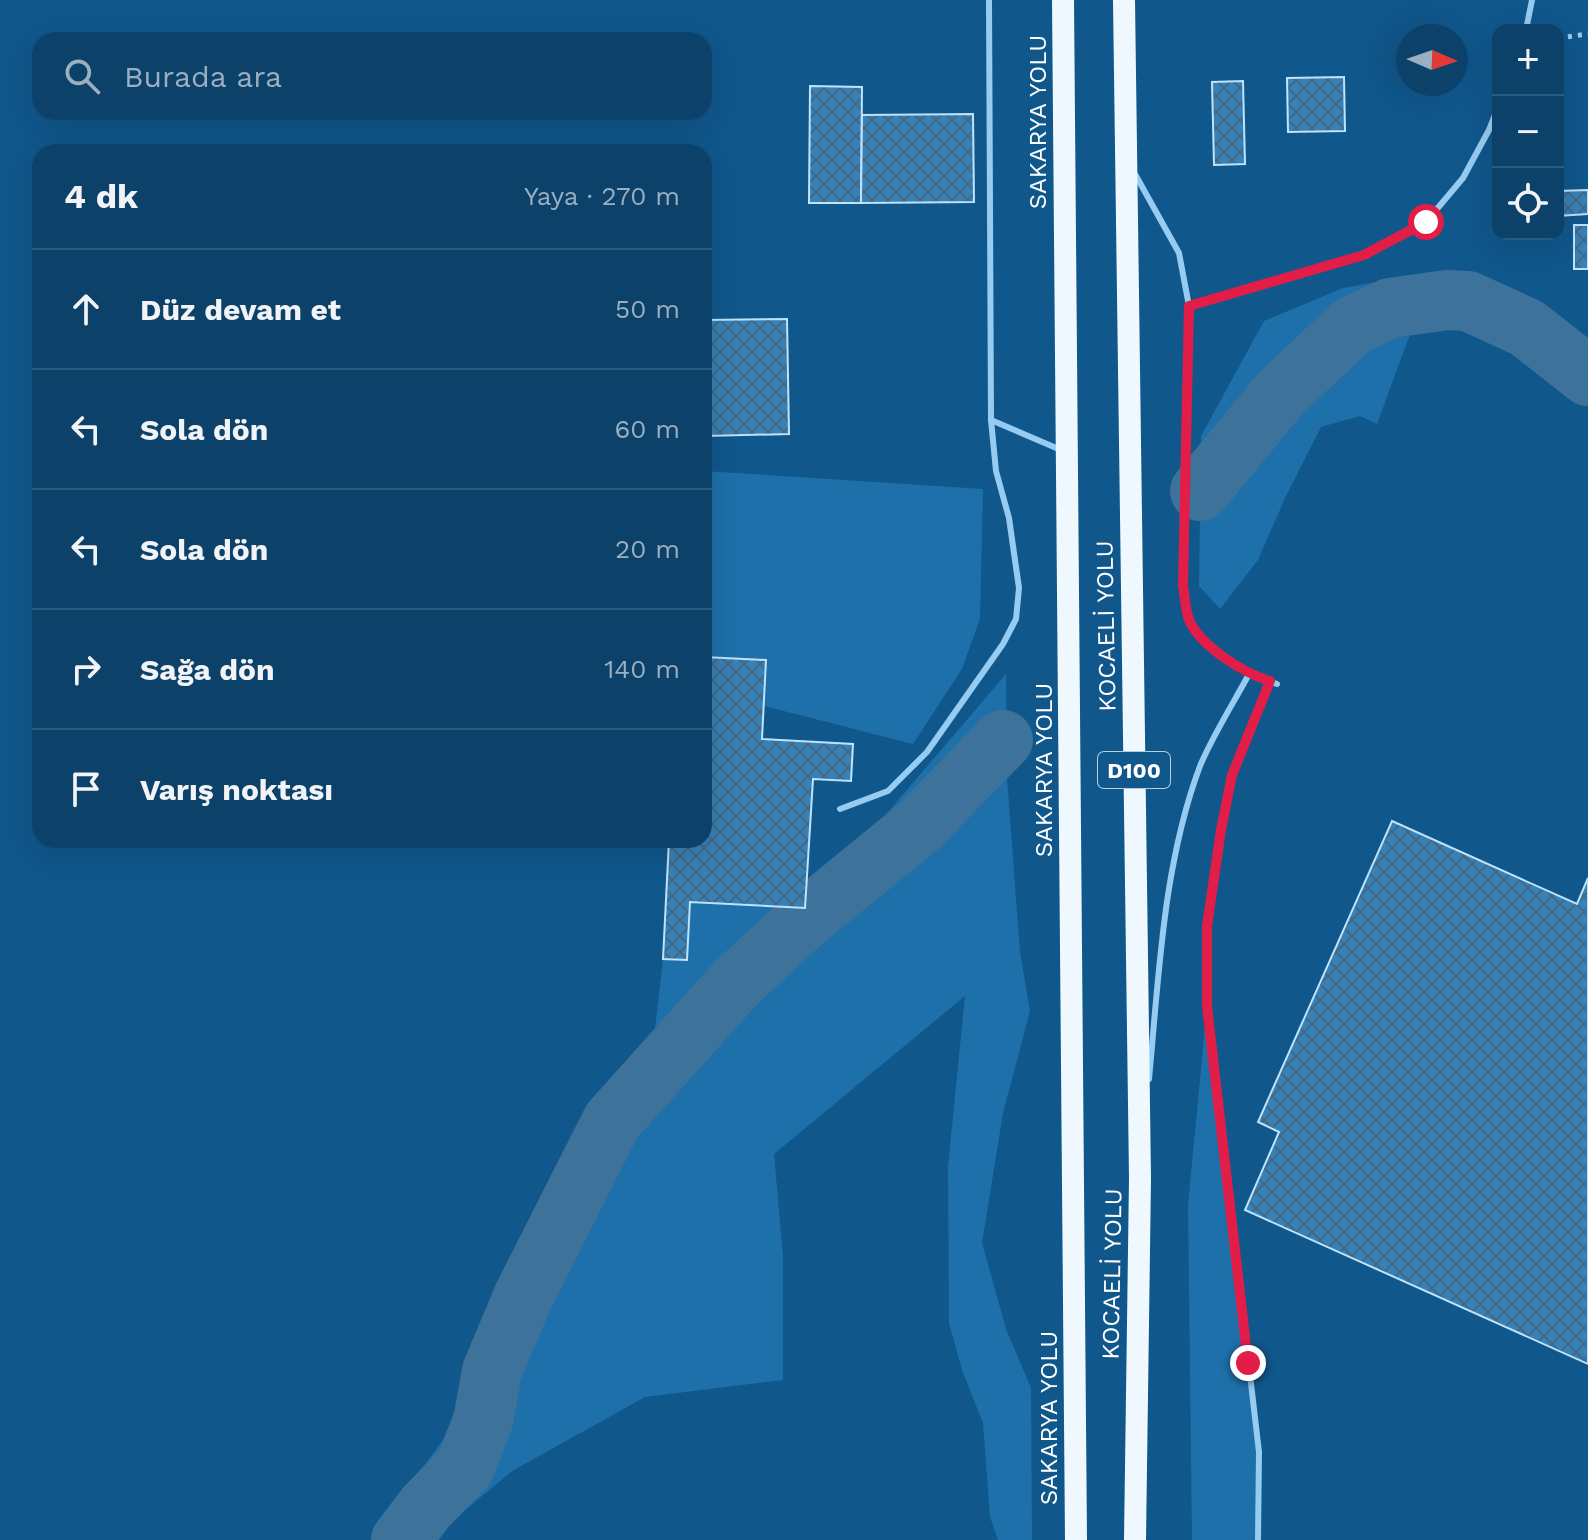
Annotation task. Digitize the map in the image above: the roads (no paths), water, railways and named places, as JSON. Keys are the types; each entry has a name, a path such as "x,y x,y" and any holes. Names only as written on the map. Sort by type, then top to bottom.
{"highway":[{"name":"SAKARYA YOLU","path":"1063,0 1076,1540"},
{"name":"KOCAELİ YOLU","path":"1124,0 1140,1178 1135,1540"}],"lane":[{"path":"840,809 888,791 927,752 1003,644 1016,619 1019,588 1009,518 996,471 991,420 989,0"},
{"path":"1527,24 1532,0"},
{"path":"1189,306 1364,255 1426,222 1463,178 1492,122"},
{"path":"1126,157 1179,253 1189,306 1183,585 1190,622 1211,646 1249,674 1273,683 1232,775 1207,926 1207,1006 1259,1452 1258,1540"},
{"path":"991,420 1067,452"},
{"path":"1149,1084 1164,926 1182,825 1201,765 1249,674"},
{"path":"1140,1178 1147,1099"}],"waterway":[{"path":"1200,491 1280,394 1352,326 1390,308 1447,300 1468,301 1527,328 1588,376"},
{"path":"401,1540 426,1507 465,1467 483,1421 492,1371 523,1297 612,1121 736,983 803,921 918,827 1003,740"}]}
